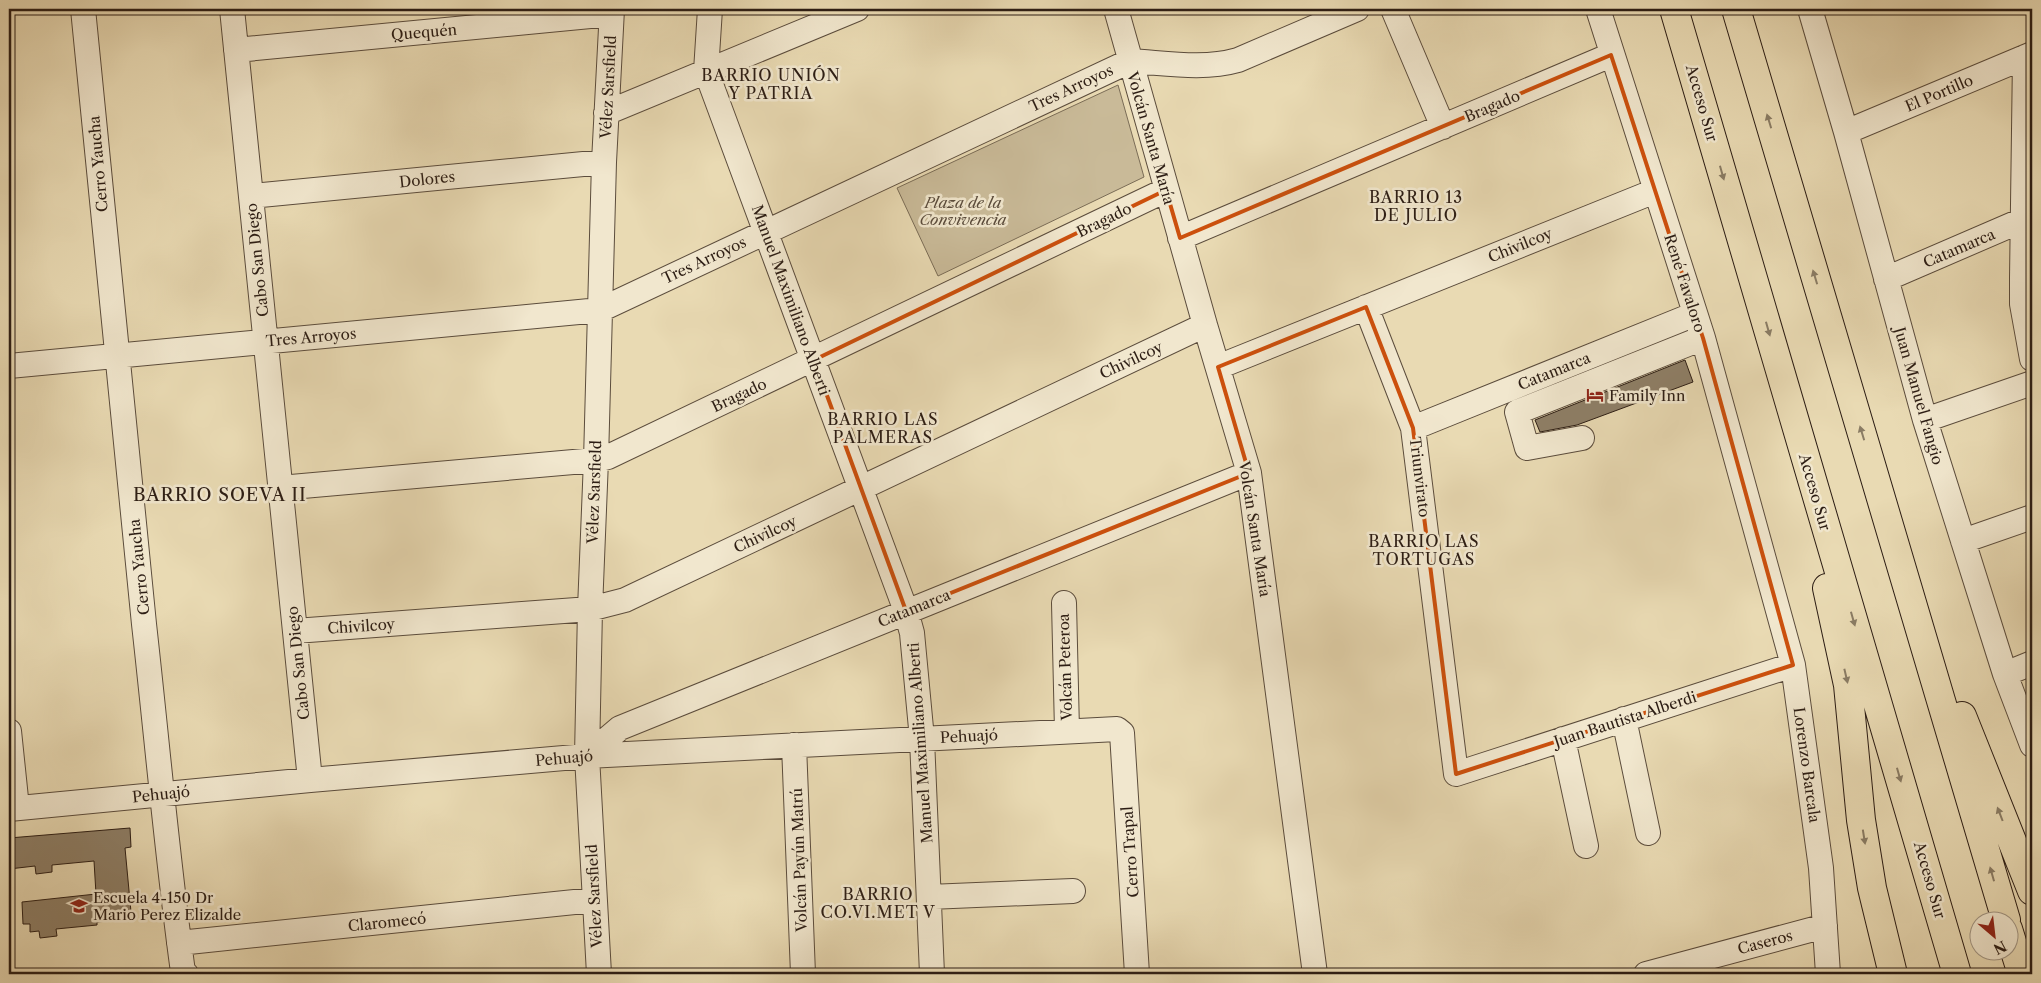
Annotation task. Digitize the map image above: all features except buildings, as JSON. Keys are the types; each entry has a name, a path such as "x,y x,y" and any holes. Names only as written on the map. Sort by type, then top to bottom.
{"highway":[{"name":"Acceso Sur","path":"1674,9 1957,974"},
{"path":"1736,9 2003,910"},
{"path":"1785,389 1848,685 1863,829 1872,888 1893,974"},
{"path":"1874,473 1957,704 2032,891"},
{"path":"2018,960 2022,974"}],"street":[{"name":"Cerro Yaucha","path":"83,9 162,794 179,943 183,972 186,974"},
{"name":"Cabo San Diego","path":"232,9 310,780"},
{"name":"Manuel Maximiliano Alberti","path":"710,9 706,71 814,360 906,611 912,633 922,739 932,974"},
{"path":"606,113 856,9"},
{"name":"Volcán Santa María","path":"1116,9 1166,190 1249,473 1315,974"},
{"name":"Tres Arroyos","path":"9,366 600,310 1130,61 1210,66 1224,64 1238,60 1308,18 1357,9"},
{"path":"1393,9 1443,127"},
{"name":"René Favaloro","path":"1598,9 1611,56 1695,314 1765,560"},
{"name":"Juan Manuel Fangio","path":"1810,9 1821,42 1925,420 2005,674 2032,745"},
{"name":"Juan Manuel Fangio","path":"1821,42 1822,9"},
{"name":"Quequén","path":"236,50 612,11"},
{"name":"Vélez Sarsfield","path":"599,974 587,756 604,162 612,11"},
{"path":"2029,55 2027,219 2022,304 2032,359"},
{"name":"El Portillo","path":"1846,132 2029,55"},
{"name":"Bragado","path":"1180,238 1611,56"},
{"name":"Dolores","path":"251,196 604,162"},
{"name":"Bragado","path":"280,488 596,460 608,456 814,360 1166,190"},
{"name":"Chivilcoy","path":"1218,367 1655,191"},
{"name":"Catamarca","path":"1886,280 2027,219"},
{"name":"Triunvirato","path":"1366,307 1413,428 1456,774"},
{"name":"Catamarca","path":"1413,428 1695,314"},
{"name":"Chivilcoy","path":"295,631 590,608 625,600 1205,325"},
{"path":"1582,438 1527,448 1517,412 1702,338"},
{"path":"1925,420 2032,383"},
{"name":"Catamarca","path":"587,756 620,728 1249,473"},
{"path":"1963,541 2032,517"},
{"name":"Lorenzo Barcala","path":"1765,560 1793,664 1821,868 1828,974"},
{"name":"Volcán Peteroa","path":"1064,603 1067,731"},
{"path":"2005,674 2032,663"},
{"name":"Juan Bautista Alberdi","path":"1456,774 1793,664"},
{"path":"1624,719 1648,833"},
{"path":"9,730 13,809"},
{"name":"Pehuajó","path":"13,809 310,780 587,756 1067,731 1121,730"},
{"name":"Cerro Trapal","path":"1121,730 1137,974"},
{"path":"1564,739 1586,846"},
{"name":"Volcán Payún Matrú","path":"794,745 803,974"},
{"path":"929,897 1073,891"},
{"name":"Claromecó","path":"179,943 594,900"},
{"name":"Caseros","path":"1646,974 1825,926"}],"highlighted area":[{"path":"1611,55 1703,338 1793,665 1456,774 1413,428 1366,307 1218,367 1249,473 906,611 814,360 1166,190 1180,238"}],"green space":[{"name":"Plaza de la Convivencia","path":"1118,85 1144,177 938,276 897,188"}],"place":[{"name":"Family Inn","path":"1595,395"},
{"name":"Escuela 4-150 Dr Mario Perez Elizalde","path":"79,906"}],"district":[{"name":"BARRIO UNIÓN Y PATRIA","path":"771,84"},
{"name":"BARRIO 13 DE JULIO","path":"1416,206"},
{"name":"BARRIO LAS PALMERAS","path":"883,428"},
{"name":"BARRIO SOEVA II","path":"220,495"},
{"name":"BARRIO LAS TORTUGAS","path":"1424,550"},
{"name":"BARRIO CO.VI.MET V","path":"878,903"}]}
